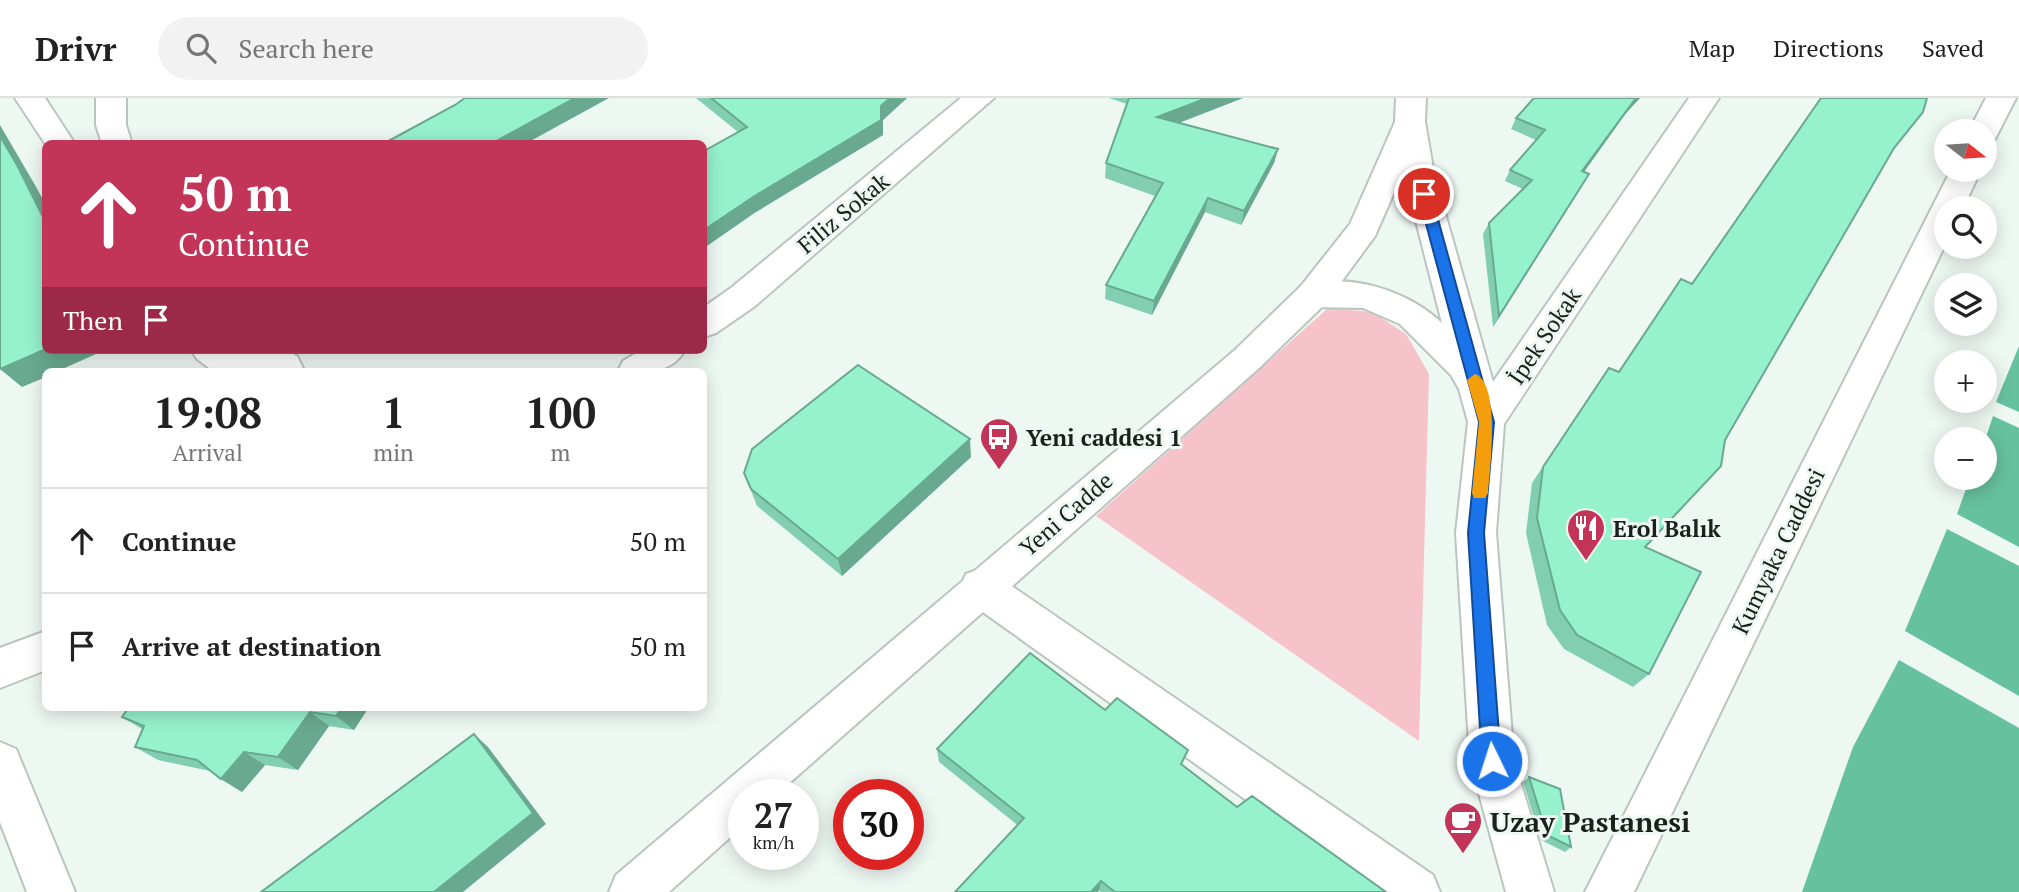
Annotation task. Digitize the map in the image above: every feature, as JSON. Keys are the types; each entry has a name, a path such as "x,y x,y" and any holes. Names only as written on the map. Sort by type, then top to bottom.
{"street":[{"path":"30,98 57,140"},
{"path":"111,98 111,125 116,140"},
{"name":"Filiz Sokak","path":"707,322 743,297 979,98"},
{"name":"İpek Sokak","path":"1530,892 1492,761 1476,533 1486,422 1704,98"},
{"path":"1990,119 2001,98"},
{"path":"1410,110 1419,174 1486,422"},
{"name":"Yeni Cadde","path":"762,779 980,587 1247,359 1313,295 1364,228 1410,110"},
{"name":"Kumyaka Caddesi","path":"1609,892 1934,233"},
{"path":"1313,295 1367,296 1412,315 1466,368 1486,422"},
{"path":"214,354 241,368 281,362"},
{"path":"640,368 661,354"},
{"path":"980,587 1416,892"},
{"path":"0,668 42,652"},
{"path":"0,764 51,892"},
{"name":"Yeni Cadde","path":"633,892 728,809"}],"shaded area":[{"path":"1328,308 1372,312 1406,334 1429,374 1419,741 1096,516"},
{"path":"2019,346 2019,412 1997,402"},
{"path":"1993,416 2019,428 2019,547 1957,514 1966,490 1997,490 1997,427 1989,427"},
{"path":"1947,529 2019,566 2019,696 1905,631"},
{"path":"1899,660 2019,728 2019,892 1802,892 1853,747"}],"building":[{"path":"465,98 575,98 498,140 390,140"},
{"path":"711,98 890,98 881,106 881,120 707,228 707,149 747,127"},
{"path":"1129,98 1207,98 1157,117 1278,149 1244,211 1208,198 1154,301 1106,285 1163,183 1106,163"},
{"path":"1534,98 1636,98 1582,171 1589,174 1499,316 1489,223 1532,180 1510,170 1545,130 1516,118"},
{"path":"1821,98 1927,98 1923,112 1894,148 1725,440 1721,466 1645,547 1701,572 1649,674 1577,635 1560,610 1537,518 1543,467 1609,368 1619,372 1681,279 1692,284"},
{"path":"0,136 42,215 42,351 0,369"},
{"path":"858,365 970,439 838,559 751,489 744,473 752,449"},
{"path":"1030,653 1105,710 1117,698 1188,750 1181,764 1237,807 1252,796 1386,892 1115,892 1101,881 1091,892 955,892 1024,818 937,749"},
{"path":"126,711 339,711 336,716 310,712 278,757 244,752 221,779 197,760 135,747 144,726 122,717"},
{"path":"474,734 533,813 434,892 261,892"},
{"path":"1529,777 1560,789 1571,847 1547,835"}],"slow traffic":[{"path":"1475,380 1486,422 1480,493"}],"place":[{"name":"Yeni caddesi 1","path":"999,471"},
{"name":"Erol Balık","path":"1586,562"},
{"name":"Uzay Pastanesi","path":"1463,855"}],"route":[{"path":"1424,194 1486,422 1476,533 1492,761"}]}
